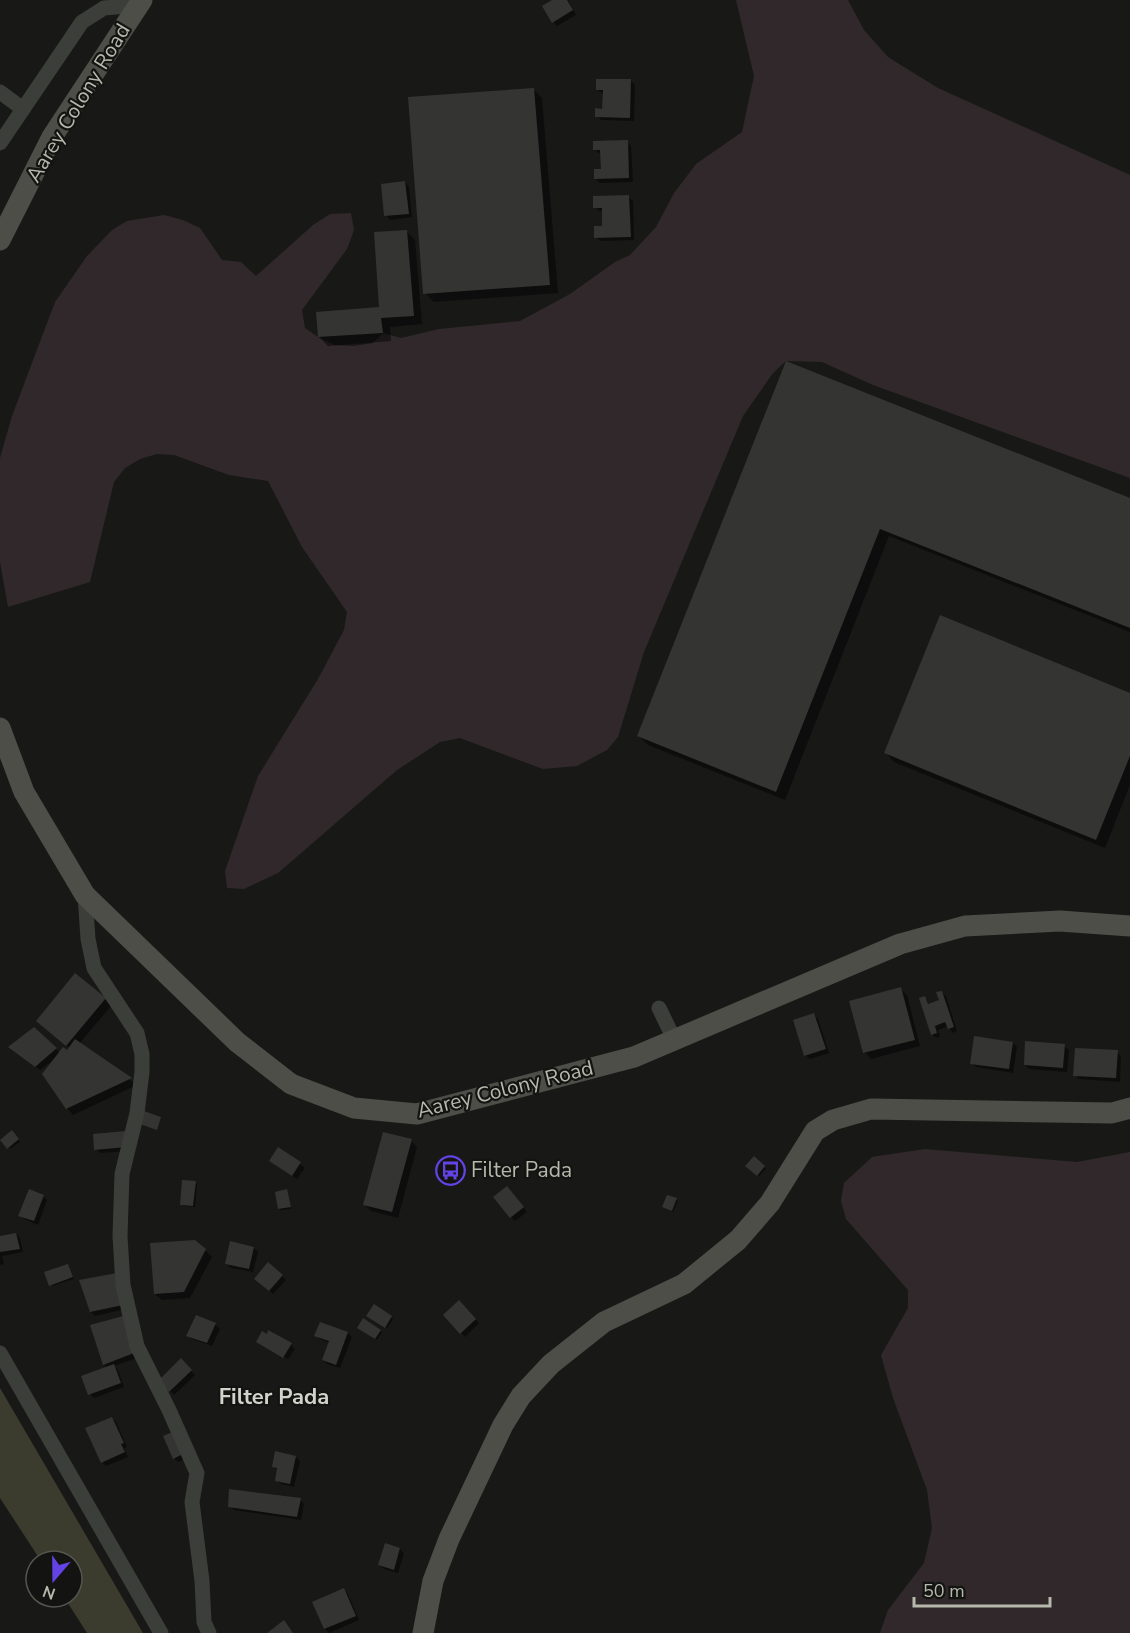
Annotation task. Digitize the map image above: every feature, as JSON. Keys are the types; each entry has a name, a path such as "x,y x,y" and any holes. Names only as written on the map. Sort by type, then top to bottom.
{"main road":[{"name":"Aarey Colony Road","path":"0,240 52,137 137,2"},
{"name":"Aarey Colony Road","path":"0,728 24,792 85,895 237,1042 291,1084 354,1108 417,1114 634,1057 900,944 965,927 1060,921 1130,927"},
{"path":"423,1633 432,1581 449,1539 503,1425 521,1396 551,1364 604,1322 684,1284 738,1240 770,1203 815,1131 833,1119 871,1109 1112,1113 1130,1108"}],"street":[{"path":"0,143 82,22 104,8 137,2"},
{"path":"0,92 23,109"},
{"path":"85,895 88,939 94,968 137,1033 142,1054 142,1072 136,1113 122,1174 120,1236 123,1285 137,1346 197,1473 192,1502 202,1581 204,1622 209,1633"},
{"path":"659,1008 675,1041"},
{"path":"0,1353 160,1633"}],"shaded area":[{"path":"736,0 848,0 864,30 888,57 904,67 938,88 1130,175 1130,478 873,385 822,362 786,361 773,373 743,416 644,652 618,737 607,750 577,766 543,769 460,738 440,742 397,770 278,873 244,889 227,888 225,871 258,776 318,679 344,630 347,612 302,547 268,481 229,475 174,455 157,454 140,459 125,468 114,482 90,582 8,607 0,562 0,458 12,416 55,302 87,256 112,230 127,221 164,215 183,220 200,228 222,260 241,262 256,276 313,225 330,214 351,213 354,230 347,249 302,310 305,328 318,337 335,345 354,346 373,343 383,333 401,338 439,329 520,321 570,294 615,262 630,255 656,227 674,193 696,164 742,132 754,76"},
{"path":"925,1149 1077,1162 1130,1152 1130,1633 880,1633 888,1610 924,1563 932,1528 927,1490 893,1398 881,1355 908,1308 908,1290 846,1219 841,1201 844,1183 872,1157"},
{"path":"0,1388 143,1633 87,1633 72,1609 84,1609 84,1549 33,1549 0,1498"}],"building":[{"path":"552,0 567,0 573,10 552,23 542,6"},
{"path":"596,79 631,79 630,118 595,117 595,108 602,109 603,90 596,90"},
{"path":"534,88 550,285 423,294 408,97"},
{"path":"628,140 629,178 594,179 594,169 601,169 600,150 593,150 593,141"},
{"path":"405,181 409,214 384,216 381,184"},
{"path":"629,195 631,237 594,238 594,226 602,226 602,208 593,208 593,196"},
{"path":"407,230 414,316 381,318 383,333 318,337 316,312 379,307 374,232"},
{"path":"786,361 1130,498 1130,628 880,529 776,792 637,736"},
{"path":"940,615 1130,693 1130,756 1096,840 884,753"},
{"path":"75,973 106,998 66,1046 36,1021"},
{"path":"901,987 915,1040 863,1053 849,1001"},
{"path":"942,991 954,1027 948,1029 945,1022 935,1026 937,1033 931,1035 919,998 925,996 928,1004 939,1000 936,992"},
{"path":"814,1013 826,1049 804,1056 793,1020"},
{"path":"34,1027 57,1048 35,1067 8,1047"},
{"path":"974,1036 1013,1042 1009,1069 970,1064"},
{"path":"75,1039 132,1078 66,1109 42,1074 63,1047 67,1050"},
{"path":"1025,1041 1065,1044 1063,1068 1024,1065"},
{"path":"1075,1048 1118,1050 1116,1078 1073,1076"},
{"path":"144,1111 161,1117 157,1130 140,1124"},
{"path":"12,1130 19,1139 7,1149 0,1140"},
{"path":"126,1131 127,1147 94,1150 93,1134"},
{"path":"383,1132 412,1139 392,1212 363,1205"},
{"path":"278,1147 301,1162 292,1176 269,1161"},
{"path":"754,1156 765,1166 757,1176 745,1166"},
{"path":"182,1180 196,1181 193,1206 180,1205"},
{"path":"507,1186 524,1207 510,1218 493,1197"},
{"path":"29,1189 44,1195 34,1221 18,1216"},
{"path":"287,1189 291,1207 278,1209 275,1192"},
{"path":"667,1195 677,1198 672,1211 662,1207"},
{"path":"16,1233 20,1249 0,1252 0,1236"},
{"path":"195,1240 206,1249 184,1292 154,1294 150,1243"},
{"path":"230,1241 254,1247 249,1269 225,1264"},
{"path":"268,1262 283,1275 269,1291 254,1279"},
{"path":"68,1264 73,1277 49,1286 44,1272"},
{"path":"117,1273 123,1305 90,1312 79,1280"},
{"path":"459,1300 476,1319 460,1334 443,1315"},
{"path":"374,1304 392,1316 385,1328 366,1316"},
{"path":"127,1315 134,1353 103,1365 90,1325"},
{"path":"196,1315 216,1323 207,1343 186,1336"},
{"path":"363,1318 381,1330 375,1339 357,1328"},
{"path":"320,1322 348,1332 336,1365 322,1360 329,1341 314,1336"},
{"path":"268,1330 292,1343 283,1358 256,1342 262,1331 267,1334"},
{"path":"181,1358 192,1370 169,1392 158,1381"},
{"path":"114,1364 121,1383 88,1395 81,1376"},
{"path":"112,1417 124,1443 121,1444 125,1452 101,1463 85,1428"},
{"path":"177,1430 187,1452 173,1459 163,1436"},
{"path":"275,1451 296,1456 290,1484 275,1481 277,1468 272,1467"},
{"path":"229,1489 301,1498 297,1517 228,1507"},
{"path":"385,1543 400,1548 394,1570 378,1565"},
{"path":"344,1588 356,1616 324,1629 312,1602"},
{"path":"284,1620 293,1633 267,1633"}],"place":[{"name":"Filter Pada","path":"450,1170"}],"district":[{"name":"Filter Pada","path":"274,1396"}]}
